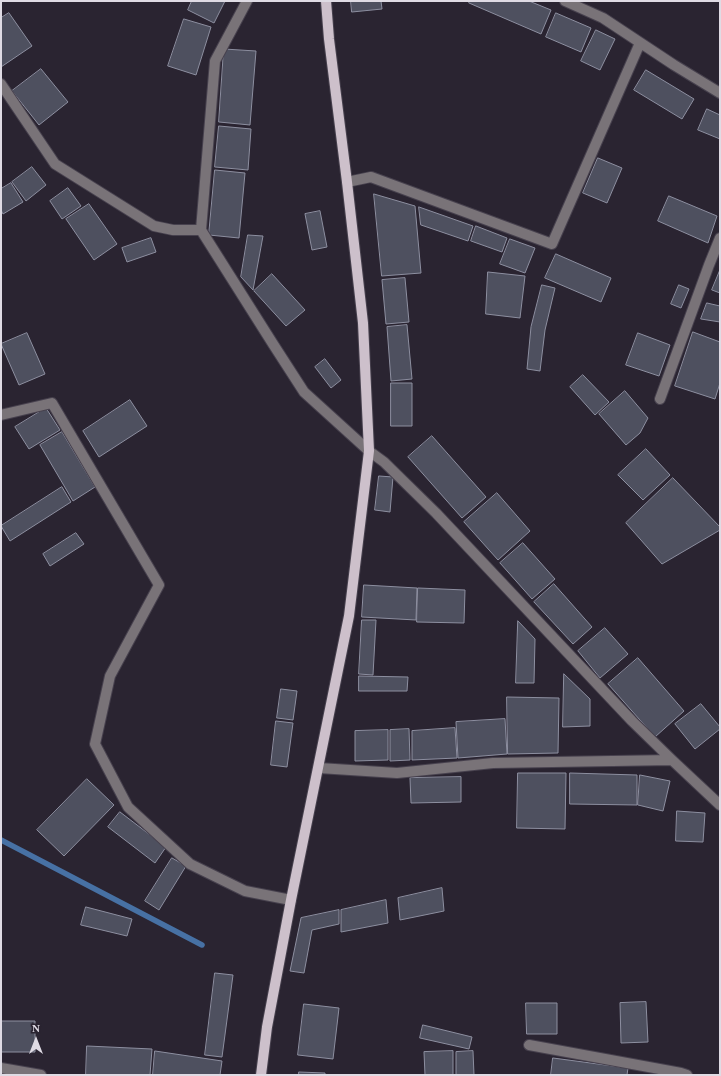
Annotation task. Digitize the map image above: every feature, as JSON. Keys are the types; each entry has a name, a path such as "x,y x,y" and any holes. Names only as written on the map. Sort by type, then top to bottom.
{"main road":[{"path":"261,1075 267,1027 349,616 369,451 363,323 329,40 326,1"}],"street":[{"path":"247,1 215,61 201,230 304,392 369,451 384,462 436,513 632,720 720,805"},
{"path":"565,1 602,18 720,93"},
{"path":"347,182 371,178 552,244 640,43"},
{"path":"1,84 55,164 154,226 173,230 201,230"},
{"path":"660,399 720,238"},
{"path":"1,415 52,403 159,585 110,676 95,744 128,807 190,864 245,891 292,900"},
{"path":"319,768 397,773 493,763 672,760"},
{"path":"529,1045 681,1072 687,1075"},
{"path":"1,1068 41,1075"}],"building":[{"path":"192,1 225,1 214,23 188,10"},
{"path":"351,1 381,1 382,9 352,12"},
{"path":"470,1 529,1 551,10 541,34 469,3"},
{"path":"9,13 32,46 1,67 1,18"},
{"path":"556,13 591,28 581,52 546,37"},
{"path":"184,19 211,27 196,75 168,66"},
{"path":"596,30 615,39 600,70 581,61"},
{"path":"224,49 256,51 250,125 219,122"},
{"path":"41,69 68,102 39,125 12,91"},
{"path":"646,70 694,99 682,119 634,90"},
{"path":"707,109 720,115 720,139 698,130"},
{"path":"219,126 251,129 248,170 215,167"},
{"path":"598,158 622,168 607,203 583,193"},
{"path":"32,167 46,185 26,201 12,182"},
{"path":"215,170 245,173 239,238 209,235"},
{"path":"11,183 23,202 3,214 1,210 1,189"},
{"path":"68,188 81,206 62,219 50,201"},
{"path":"374,194 415,206 421,273 382,276"},
{"path":"669,196 717,216 708,243 658,221"},
{"path":"89,204 117,244 94,260 66,219"},
{"path":"419,207 473,226 468,241 421,225"},
{"path":"320,211 327,247 312,250 305,214"},
{"path":"476,226 507,238 502,252 471,241"},
{"path":"248,235 263,236 253,290 241,277"},
{"path":"151,238 156,252 127,262 122,248"},
{"path":"510,239 535,248 525,273 500,264"},
{"path":"556,254 611,278 601,302 545,278"},
{"path":"720,270 720,293 712,290"},
{"path":"488,272 525,276 520,318 486,314"},
{"path":"272,274 305,310 286,326 254,291"},
{"path":"405,278 409,322 386,324 382,280"},
{"path":"542,285 555,288 545,330 540,371 527,369 531,327"},
{"path":"679,285 689,289 681,308 671,304"},
{"path":"707,303 720,306 720,322 701,319"},
{"path":"407,325 412,379 391,381 387,327"},
{"path":"693,332 720,342 720,383 715,399 675,386"},
{"path":"27,333 45,374 19,385 1,344"},
{"path":"638,333 670,345 659,376 626,365"},
{"path":"325,359 341,380 331,388 315,367"},
{"path":"583,375 609,402 595,415 570,387"},
{"path":"391,383 412,383 412,426 391,426"},
{"path":"625,391 648,418 640,433 626,445 599,414"},
{"path":"130,400 147,426 99,457 83,431"},
{"path":"46,408 60,430 29,449 15,427"},
{"path":"62,432 95,487 73,501 40,445"},
{"path":"432,436 486,497 462,518 408,457"},
{"path":"646,449 670,475 643,500 618,475"},
{"path":"379,476 393,477 390,512 375,510"},
{"path":"673,478 720,527 720,530 662,564 626,523"},
{"path":"62,487 71,502 10,541 1,526"},
{"path":"497,493 530,531 498,560 464,522"},
{"path":"76,533 84,544 50,566 43,554"},
{"path":"523,543 555,579 532,599 500,563"},
{"path":"554,584 592,627 573,644 534,602"},
{"path":"364,585 417,588 416,620 362,617"},
{"path":"418,588 465,590 464,623 417,622"},
{"path":"362,620 376,620 373,675 359,674"},
{"path":"518,621 535,639 534,683 516,683"},
{"path":"605,628 628,654 600,678 578,651"},
{"path":"638,658 684,711 655,737 608,684"},
{"path":"564,674 590,699 590,726 563,727"},
{"path":"359,676 408,677 407,691 359,691"},
{"path":"281,689 297,691 293,720 277,718"},
{"path":"507,697 559,698 558,753 508,754"},
{"path":"701,704 720,727 720,729 695,749 675,724"},
{"path":"505,719 507,754 458,758 456,722"},
{"path":"276,721 293,723 287,767 271,765"},
{"path":"455,728 457,758 412,760 412,731"},
{"path":"409,729 410,760 390,761 390,730"},
{"path":"388,730 388,760 355,761 355,731"},
{"path":"518,773 566,773 565,829 517,828"},
{"path":"570,773 637,775 637,805 570,804"},
{"path":"640,775 670,781 663,811 638,805"},
{"path":"461,777 461,802 411,803 410,778"},
{"path":"87,779 114,805 64,856 37,830"},
{"path":"677,811 705,813 703,842 676,841"},
{"path":"120,812 166,847 155,863 108,827"},
{"path":"172,858 186,866 159,910 145,901"},
{"path":"442,888 444,911 400,920 398,898"},
{"path":"386,900 388,923 341,932 341,910"},
{"path":"86,907 132,919 127,936 81,925"},
{"path":"339,910 339,924 312,930 304,973 290,971 301,918"},
{"path":"215,973 233,975 222,1057 205,1055"},
{"path":"646,1002 648,1042 621,1043 620,1003"},
{"path":"526,1003 557,1003 557,1034 527,1034"},
{"path":"304,1004 339,1008 333,1059 298,1055"},
{"path":"1,1021 35,1021 35,1052 1,1052"},
{"path":"423,1025 472,1037 469,1049 420,1038"},
{"path":"87,1046 152,1049 150,1075 86,1075"},
{"path":"155,1051 222,1061 220,1075 153,1075"},
{"path":"453,1051 453,1075 425,1075 424,1052"},
{"path":"473,1051 474,1075 456,1075 456,1052"},
{"path":"553,1058 628,1068 627,1075 551,1075"},
{"path":"299,1072 325,1073 325,1075 299,1075"}],"waterway":[{"path":"1,840 202,945"}]}
